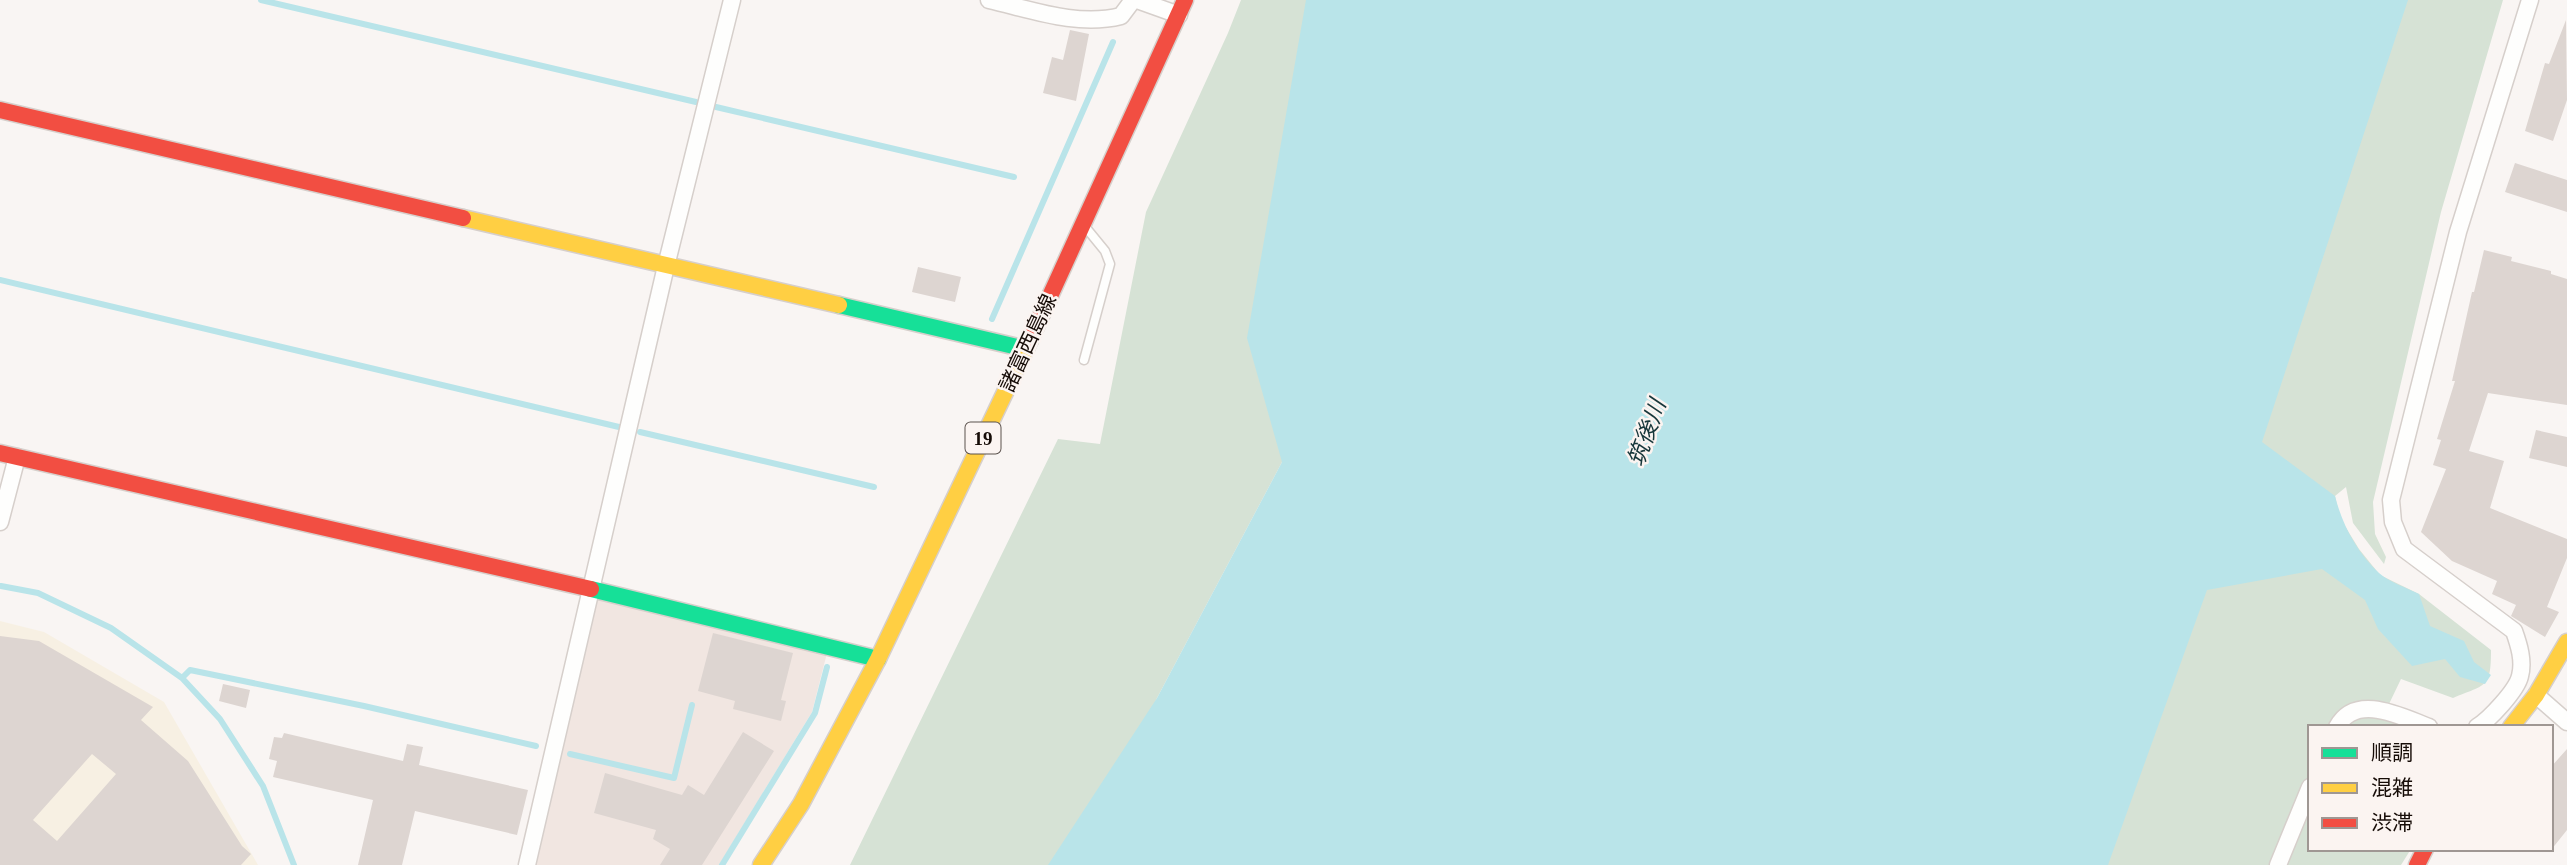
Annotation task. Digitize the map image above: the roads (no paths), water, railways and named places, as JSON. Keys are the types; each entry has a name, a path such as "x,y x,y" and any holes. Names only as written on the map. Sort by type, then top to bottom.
{"street":[{"path":"527,865 666,266 732,0"},
{"path":"989,0 1066,18 1104,20 1121,16 1135,0 1182,7"},
{"path":"2480,725 2494,714 2520,677 2520,649 2514,631 2404,549 2393,522 2391,500 2458,232 2530,0"},
{"name":"諸富西島線","path":"761,865 801,804 878,659 1026,349 1182,7"},
{"path":"0,110 1026,349"},
{"path":"0,453 592,589 878,659"},
{"path":"0,523 17,457"},
{"path":"2513,725 2536,695 2567,642"},
{"path":"2536,695 2567,722"},
{"path":"2338,725 2357,710 2377,708 2424,725"},
{"path":"2278,865 2308,792"}],"lane":[{"path":"1083,224 1105,251 1110,264 1084,360"}],"water":[{"name":"筑後川","path":"1306,0 2408,0 2262,442 2335,496 2351,538 2371,565 2388,579 2419,594 2430,626 2464,641 2474,662 2491,675 2485,684 2460,677 2445,659 2412,666 2378,629 2365,600 2322,569 2207,590 2108,865 1048,865 1157,698 1282,462 1247,338"}],"waterway":[{"path":"261,0 696,102"},
{"path":"992,319 1113,42"},
{"path":"716,107 1014,177"},
{"path":"0,280 619,427"},
{"path":"640,432 874,487"},
{"path":"1,586 38,593 111,628 182,678 220,719 263,786 294,865"},
{"path":"722,865 815,713 827,667"},
{"path":"182,678 190,670 364,706 536,746"},
{"path":"570,754 674,778 692,705"}]}
